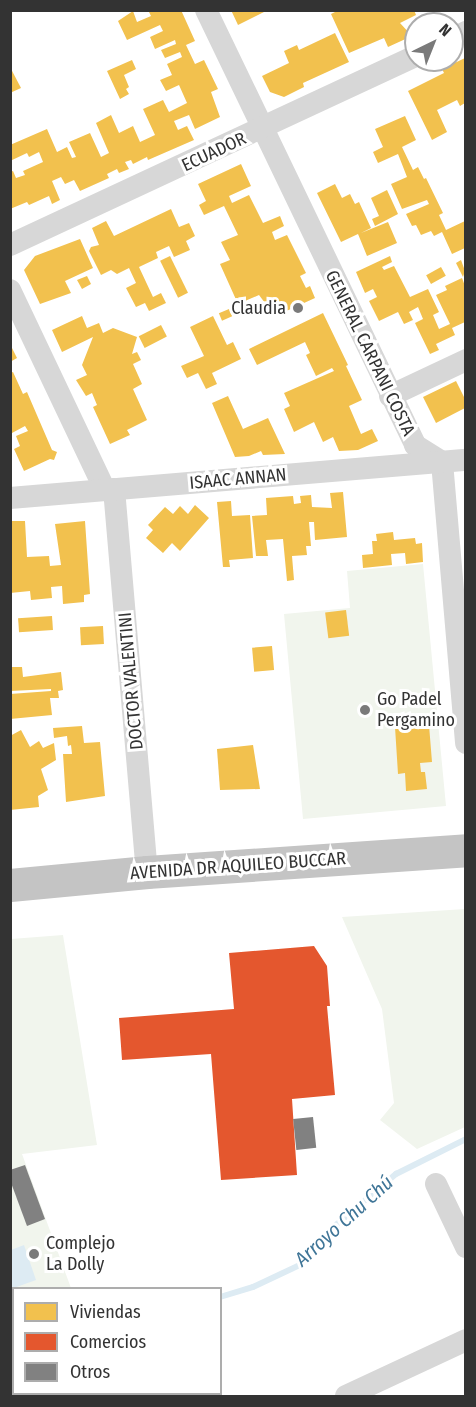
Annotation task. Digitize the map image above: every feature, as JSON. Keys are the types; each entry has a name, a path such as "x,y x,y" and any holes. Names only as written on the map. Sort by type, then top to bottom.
{"highway":[{"name":"AVENIDA DR AQUILEO BUCCAR","path":"10,885 147,872 465,850"}],"street":[{"name":"GENERAL CARPANI COSTA","path":"206,10 261,129 415,445 442,462"},
{"name":"ECUADOR","path":"10,245 404,62"},
{"name":"DOCTOR VALENTINI","path":"10,290 110,489 147,872"},
{"path":"390,396 465,360"},
{"name":"ISAAC ANNAN","path":"10,498 465,459"},
{"path":"442,462 465,743"},
{"path":"436,1184 465,1246"},
{"path":"346,1396 465,1340"}],"shaded area":[{"name":"Go Padel Pergamino","path":"423,564 446,806 303,819 284,614 350,608 347,571"},
{"path":"465,909 465,1127 417,1149 380,1120 394,1103 382,1009 342,917"},
{"path":"63,935 97,1145 22,1154 71,1287 12,1287 11,1332 11,939"},
{"path":"24,1245 36,1280 11,1289 11,1250"}],"building: Viviendas":[{"path":"148,10 181,10 195,41 186,45 195,64 204,60 218,89 211,92 220,117 195,129 189,115 174,121 178,130 187,126 194,140 148,160 147,157 133,164 131,160 125,162 129,169 119,173 117,169 107,174 109,178 80,191 74,180 65,184 61,177 52,181 60,200 52,204 49,196 29,205 27,202 10,209 10,172 13,171 16,178 25,175 23,171 43,162 39,152 29,157 27,153 10,161 10,145 47,129 57,152 67,147 72,158 76,157 69,142 90,133 101,157 109,153 96,123 111,115 119,133 133,126 140,142 155,135 143,109 163,100 169,112 187,103 179,85 166,91 160,80 172,75 167,64 182,57 180,52 165,58 161,50 176,44 175,40 155,49 150,37 163,31 160,25 127,40 118,21 133,11 137,22 151,16"},
{"path":"231,10 268,10 238,25"},
{"path":"339,10 414,10 415,12 404,12 404,21 400,23 404,27 404,40 388,47 384,38 349,53 331,14"},
{"path":"335,33 349,62 303,83 304,87 284,97 270,92 262,76 289,63 284,51 297,45 299,50"},
{"path":"464,58 465,103 460,106 457,100 437,110 447,132 432,140 408,91 444,72 464,72"},
{"path":"132,60 136,69 124,75 129,94 120,99 107,71"},
{"path":"10,67 21,88 10,93"},
{"path":"405,116 416,140 402,147 413,170 418,167 424,179 426,178 443,213 439,215 446,230 465,221 465,248 452,254 442,232 434,236 431,231 421,235 416,225 412,226 406,214 429,204 427,200 402,209 391,184 407,177 398,154 378,163 373,152 383,147 375,129"},
{"path":"241,164 251,186 229,196 232,203 249,195 263,223 280,216 284,226 272,232 275,240 287,235 306,273 300,276 306,288 310,286 315,298 282,313 279,307 271,311 259,295 238,304 220,264 230,260 221,242 238,235 224,206 204,215 199,205 206,201 198,184"},
{"path":"335,184 342,198 350,194 355,204 359,202 371,228 361,233 388,222 397,243 367,256 358,234 341,242 317,193"},
{"path":"387,190 398,214 375,226 372,219 379,216 371,198"},
{"path":"171,209 179,227 189,223 195,236 186,241 190,250 174,257 169,246 156,252 158,258 139,267 153,297 161,293 166,303 149,311 145,303 136,307 126,288 136,283 129,268 117,274 111,270 101,275 89,251 91,247 99,245 92,228 106,221 114,236"},
{"path":"80,239 93,268 65,281 71,293 40,304 24,270 35,256"},
{"path":"170,256 188,293 178,298 160,261"},
{"path":"390,256 392,262 382,267 384,270 394,266 410,297 428,289 439,312 433,315 439,329 450,324 436,295 447,290 445,286 462,278 465,286 465,322 452,328 455,335 436,344 439,350 430,354 415,323 423,319 418,307 409,312 413,320 404,324 398,312 379,321 369,301 377,297 373,289 365,293 356,272"},
{"path":"461,260 465,271 463,277 456,263"},
{"path":"441,267 446,276 431,284 426,275"},
{"path":"87,276 91,284 82,289 77,280"},
{"path":"229,309 232,316 222,321 219,313"},
{"path":"323,313 362,400 349,406 361,434 372,429 378,441 358,450 339,451 333,437 323,442 314,422 294,432 284,409 290,406 284,393 334,371 332,368 316,376 306,355 310,353 305,342 257,365 249,349"},
{"path":"82,316 87,328 99,323 103,333 113,328 137,337 132,354 137,352 141,360 133,364 142,384 133,389 147,420 127,430 130,435 110,444 93,407 97,405 92,393 86,396 76,380 87,375 82,365 93,337 62,352 52,330"},
{"path":"213,316 227,345 233,342 241,359 212,373 217,384 206,389 198,373 187,378 181,366 204,356 190,327"},
{"path":"161,325 167,337 145,348 139,336"},
{"path":"10,344 17,358 10,362"},
{"path":"13,372 23,394 27,392 52,450 57,452 54,460 50,459 24,471 14,449 20,446 16,436 28,431 25,426 12,433 10,430 10,373"},
{"path":"456,381 465,399 465,408 436,423 423,397"},
{"path":"228,396 243,429 268,418 285,454 263,455 261,451 249,456 235,457 212,403"},
{"path":"343,492 347,537 315,540 314,522 309,522 311,546 306,546 307,555 292,556 294,580 287,581 283,539 266,540 268,556 256,556 252,516 267,515 266,498 293,496 294,504 301,503 300,496 311,495 312,507 332,508 330,493"},
{"path":"231,501 232,516 250,515 253,558 229,560 230,567 223,567 217,502"},
{"path":"195,505 209,518 180,551 172,543 163,553 146,538 153,530 148,525 165,507 173,514 180,506 188,514"},
{"path":"10,521 25,521 27,557 49,556 50,566 61,565 55,524 85,521 90,594 84,595 84,602 63,604 62,586 51,587 52,598 31,600 30,591 10,593"},
{"path":"393,532 394,540 415,538 416,544 422,543 423,562 406,564 405,553 391,554 392,565 363,568 362,555 373,554 372,541 377,541 376,534"},
{"path":"346,610 349,636 328,638 325,613"},
{"path":"52,616 53,630 19,632 18,618"},
{"path":"103,626 104,644 81,645 80,627"},
{"path":"272,646 274,670 254,672 252,648"},
{"path":"10,667 22,667 23,677 61,672 63,690 58,691 59,698 50,698 52,715 10,719 10,694 51,691 51,689 10,691"},
{"path":"429,725 432,762 420,763 421,772 425,772 427,789 406,791 405,773 398,774 395,727"},
{"path":"82,726 84,743 100,742 105,796 66,802 63,754 72,754 71,745 68,746 67,736 54,738 53,728"},
{"path":"21,730 30,747 39,741 43,748 54,743 56,760 41,769 48,790 38,796 39,807 10,810 10,736"},
{"path":"253,745 260,789 220,790 217,749"}],"building: Comercios":[{"path":"314,946 327,966 330,1006 327,1006 335,1095 292,1099 297,1175 221,1180 211,1054 122,1060 119,1018 234,1009 229,953"}],"building: Otros":[{"path":"313,1117 316,1148 296,1150 293,1119"},
{"path":"25,1165 45,1219 27,1226 10,1180 10,1170"}],"waterway":[{"name":"Arroyo Chu Chú","path":"222,1296 253,1287 304,1263 336,1225 396,1174 466,1139"}],"place":[{"name":"Claudia","path":"298,308"},
{"name":"Go Padel Pergamino","path":"365,710"},
{"name":"Complejo La Dolly","path":"34,1254"}]}
